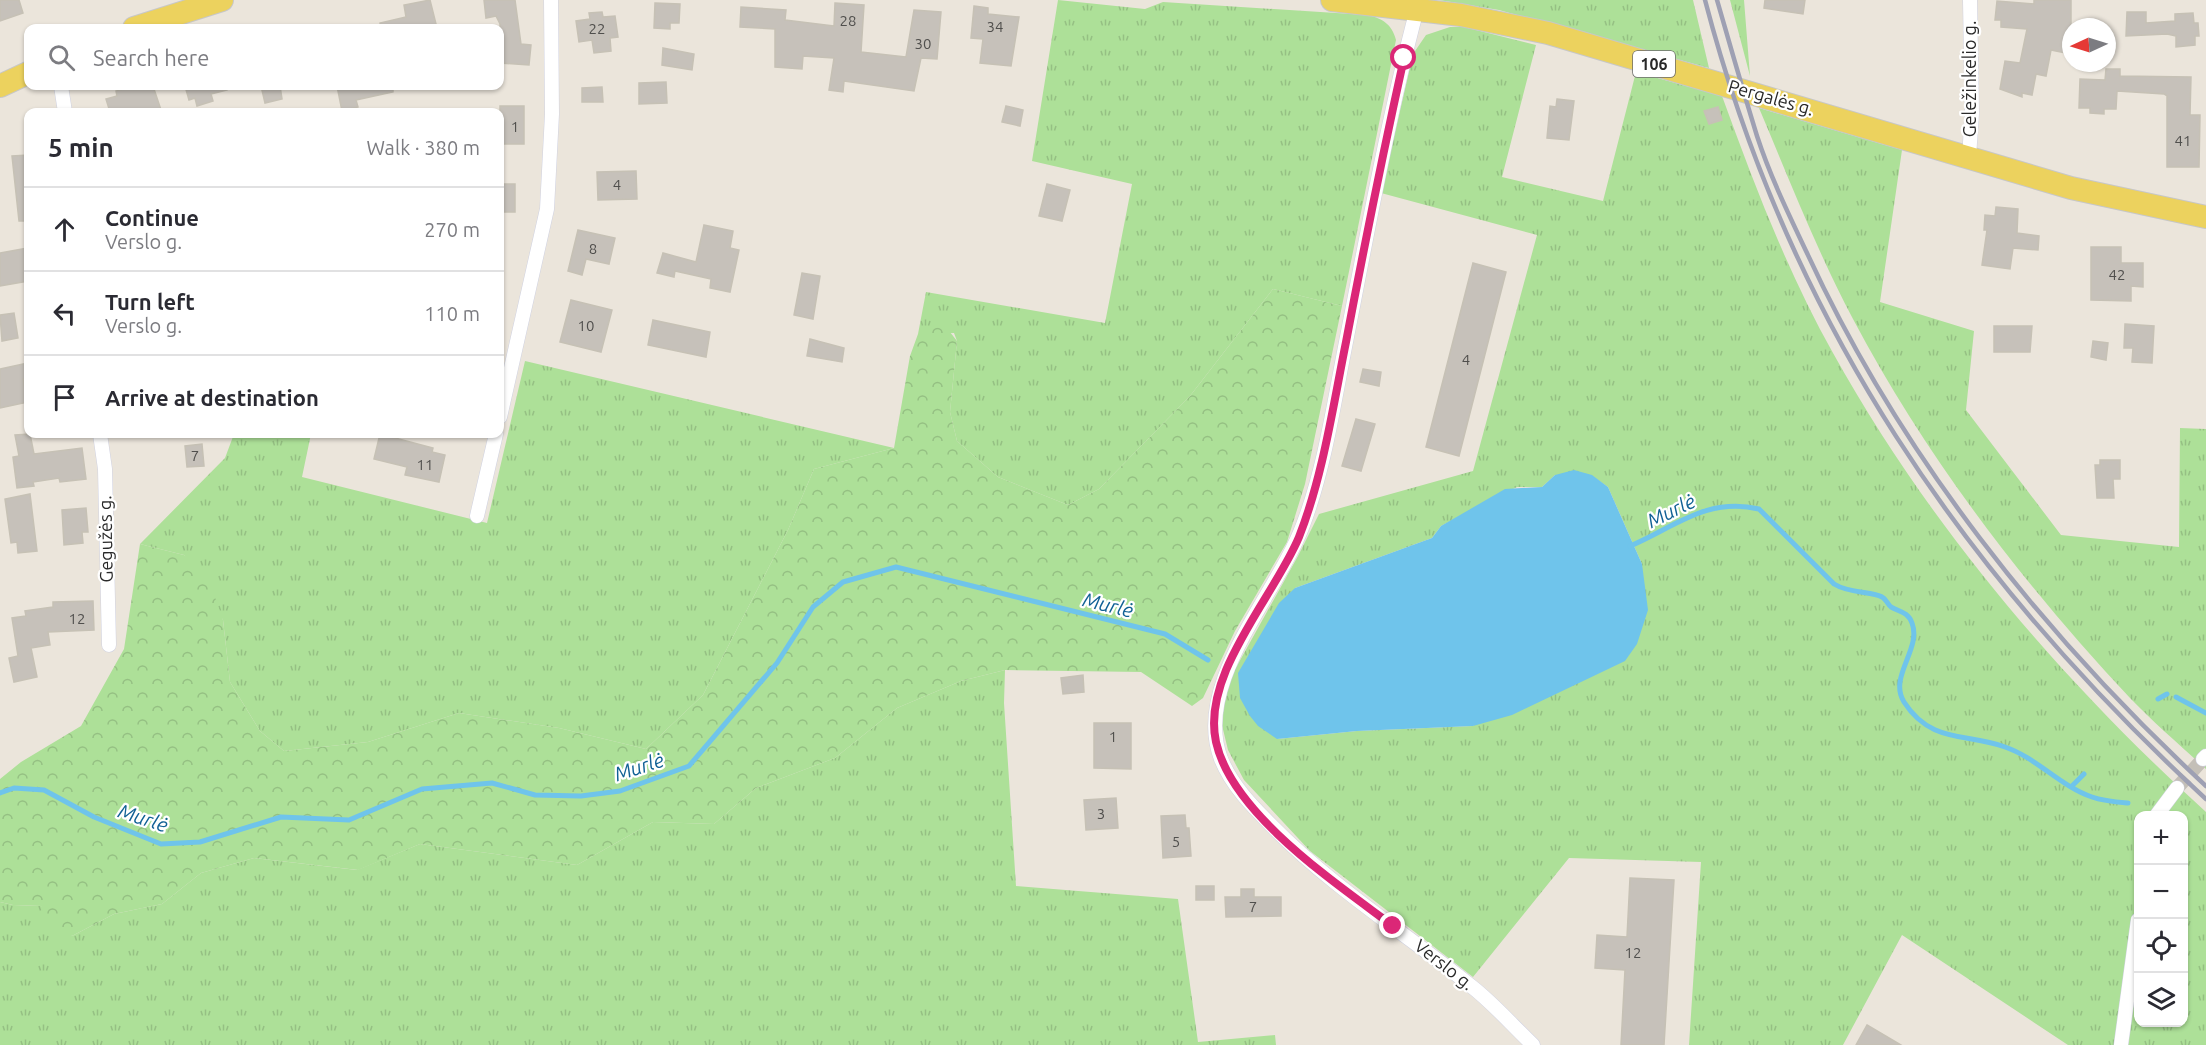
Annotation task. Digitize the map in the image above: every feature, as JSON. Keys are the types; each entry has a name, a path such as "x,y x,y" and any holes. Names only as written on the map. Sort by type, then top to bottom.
{"main road":[{"path":"147,24 222,0"},
{"name":"Pergalės g.","path":"1347,1 1417,9 1548,33 2071,188 2206,217"},
{"path":"0,86 24,75"}],"street":[{"path":"504,399 547,209 552,114 551,0"},
{"name":"Geležinkelio g.","path":"1969,157 1972,113 1970,0"},
{"name":"Verslo g.","path":"1417,9 1383,155 1329,428 1305,522 1292,554 1230,663 1216,703 1214,733 1222,761 1247,801 1305,860 1474,988 1533,1045"},
{"path":"62,90 65,108"},
{"name":"Gegužės g.","path":"101,438 105,469 109,645"},
{"path":"477,516 495,438"},
{"path":"2160,811 2177,788"},
{"path":"2121,1045 2134,955"}],"green space":[{"path":"1058,0 1145,9 1163,2 1367,15 1386,23 1396,40 1342,306 1273,289 1190,396 1099,489 1068,505 998,477 957,441 950,412 957,341 954,333 918,334 926,292 1105,323 1132,184 1032,161"},
{"path":"1439,0 1693,0 1709,68 1499,10"},
{"path":"1730,0 1744,0 1750,76"},
{"path":"1450,27 1464,27 1536,45 1502,177 1603,201 1636,72 1722,96 1786,259 1816,322 1871,417 1911,479 2001,598 2049,654 2152,761 2206,812 2206,1045 2068,1045 1902,935 1843,1045 1689,1045 1701,862 1569,858 1473,977 1310,851 1244,780 1228,750 1220,717 1228,682 1319,514 1473,471 1537,235 1381,193 1413,54 1426,35","holes":["1555,475 1592,476 1608,487 1642,564 1473,726 1357,731 1277,739 1295,588 1432,538 1441,526 1517,487 1542,487"]},
{"path":"1759,108 1902,150 1880,302 1974,331 1966,410 2061,535 2179,547 2180,428 2206,429 2206,769 2139,707 2090,655 2015,564 1945,470 1881,370 1853,319 1815,241"},
{"path":"1273,289 1342,306 1305,484 1287,542 1235,631 1203,698 1192,706 1141,672 1005,670 961,681 897,708 835,758 756,788 714,824 653,822 577,865 420,844 358,870 254,858 201,873 162,904 114,914 72,936 48,929 41,906 0,902 0,779 21,762 81,726 124,649 140,544 184,555 210,583 223,620 230,682 260,731 284,751 368,742 459,713 559,728 646,749 703,695 788,530 814,469 894,448 910,356 918,334 931,328 946,327 957,341 950,412 957,441 998,477 1068,505 1099,489 1190,396"},
{"path":"525,361 894,448 814,469 788,530 703,695 646,749 559,728 459,713 368,742 284,751 260,731 230,682 223,620 184,555 140,544 225,458 232,438 310,438 302,477 487,523"},
{"path":"1005,670 1004,703 1016,886 1178,899 1198,1042 1275,1035 1276,1045 0,1045 0,902 41,906 72,936 114,914 162,904 201,873 254,858 357,870 420,844 577,865 653,822 714,824 756,788 835,758 897,708 961,681"}],"water":[{"path":"1574,470 1592,475 1608,487 1642,564 1648,610 1637,644 1625,661 1512,715 1473,726 1357,731 1277,739 1258,726 1250,716 1240,698 1238,673 1279,603 1295,588 1432,538 1441,526 1505,489 1542,487 1555,475"}],"building":[{"path":"0,0 19,0 23,13 0,21"},
{"path":"430,0 436,24 380,24 406,17 404,5"},
{"path":"484,0 515,0 521,44 531,45 529,65 504,63 504,24 500,24 496,16 486,18"},
{"path":"1765,0 1805,0 1803,14 1764,8"},
{"path":"2034,0 2071,0 2071,18 2062,18 2062,52 2051,50 2046,76 2036,74 2032,95 2022,93 2022,97 2000,89 2005,61 2020,63 2027,29 2001,27 2001,20 1995,20 1997,1 2034,4"},
{"path":"655,3 680,4 679,23 670,23 670,29 654,28"},
{"path":"835,3 864,5 861,52 906,57 914,10 941,12 937,59 921,58 914,91 844,81 843,92 829,90 834,58 803,56 802,69 775,67 775,29 740,27 741,7 786,10 785,20 834,26"},
{"path":"974,6 988,8 988,14 1019,17 1011,66 980,63 983,39 971,38"},
{"path":"602,12 603,17 615,16 618,37 610,38 611,51 594,53 592,40 579,42 576,21 590,19 589,13"},
{"path":"2127,12 2146,12 2146,23 2175,21 2175,14 2193,13 2194,23 2198,23 2199,36 2195,36 2195,45 2176,47 2176,36 2167,34 2126,36"},
{"path":"663,48 694,54 692,70 662,65"},
{"path":"2116,69 2120,69 2120,76 2191,77 2190,115 2200,115 2199,167 2167,167 2167,96 2164,94 2117,91 2116,109 2104,109 2104,114 2090,113 2090,108 2079,108 2080,79 2105,80 2106,72 2116,72"},
{"path":"666,82 667,103 639,104 639,83"},
{"path":"602,87 603,102 582,102 582,88"},
{"path":"154,90 160,108 109,108 106,99 117,96 116,91"},
{"path":"186,90 227,90 211,94 213,101 197,106 195,98 189,100"},
{"path":"262,90 281,90 282,99 265,103"},
{"path":"338,90 393,90 393,92 356,100 358,107 341,108"},
{"path":"1557,99 1574,101 1569,140 1547,138 1550,106 1556,107"},
{"path":"500,106 524,106 524,144 504,144 504,108"},
{"path":"1006,106 1023,110 1020,126 1002,122"},
{"path":"1718,107 1722,120 1709,124 1704,111"},
{"path":"24,155 24,221 19,221 12,156"},
{"path":"636,171 637,199 598,200 597,172"},
{"path":"504,184 515,184 515,212 504,212"},
{"path":"1047,184 1070,190 1062,221 1039,216"},
{"path":"1996,207 2018,209 2017,233 2039,236 2038,250 2013,248 2010,269 1982,265 1987,230 1984,230 1985,215 1995,216"},
{"path":"704,225 733,231 730,248 739,250 730,292 710,288 711,279 675,271 674,277 657,273 663,253 696,262"},
{"path":"578,230 615,238 609,264 586,259 582,275 568,271"},
{"path":"2091,247 2121,247 2121,263 2143,263 2143,287 2131,286 2131,301 2091,300"},
{"path":"24,249 24,282 0,286 0,253"},
{"path":"1473,263 1506,272 1459,456 1426,447"},
{"path":"802,273 820,276 813,319 794,315"},
{"path":"571,300 612,310 601,352 560,342"},
{"path":"14,313 18,338 2,341 0,315"},
{"path":"653,320 710,332 706,357 648,345"},
{"path":"2125,324 2154,326 2152,363 2132,362 2133,348 2124,348"},
{"path":"1994,326 2032,326 2030,352 1994,352"},
{"path":"810,339 844,348 842,362 807,356"},
{"path":"2093,341 2108,343 2106,360 2091,357"},
{"path":"24,364 24,403 0,408 0,369"},
{"path":"1363,369 1381,372 1379,386 1360,382"},
{"path":"1356,419 1375,424 1361,471 1342,466"},
{"path":"24,434 24,438 31,438 34,454 82,448 86,479 60,482 59,478 33,482 34,486 17,488 13,457 19,456 15,435"},
{"path":"379,438 395,438 433,448 432,452 445,455 439,482 405,475 407,467 374,459"},
{"path":"202,444 204,466 187,467 185,446"},
{"path":"2100,460 2120,460 2120,479 2113,479 2114,498 2097,498 2095,465 2100,465"},
{"path":"30,494 37,551 18,553 17,542 11,543 5,499"},
{"path":"86,508 88,532 82,532 83,543 64,545 62,510"},
{"path":"93,601 94,630 48,632 50,645 31,648 37,677 14,682 9,658 18,656 12,618 26,616 25,611 53,607 53,602"},
{"path":"1083,675 1084,692 1063,694 1061,678"},
{"path":"1094,723 1131,723 1131,769 1094,768"},
{"path":"1116,798 1118,828 1086,830 1084,800"},
{"path":"1185,815 1186,828 1189,828 1191,856 1163,858 1161,816"},
{"path":"1630,878 1674,880 1664,1045 1621,1045 1625,970 1595,968 1597,935 1627,937"},
{"path":"1196,886 1214,886 1214,900 1196,900"},
{"path":"1241,889 1254,889 1254,897 1281,897 1281,916 1226,917 1225,897 1241,897"},
{"path":"1867,1025 1901,1045 1856,1045"}],"waterway":[{"name":"Murlė","path":"1630,546 1707,510 1740,506 1759,509 1834,584 1882,597 1891,607 1908,617 1914,633 1913,643 1902,673 1900,692 1904,702 1926,725 1950,735 2005,747 2028,758 2080,792 2092,797 2128,803"},
{"name":"Murlė","path":"0,793 14,788 44,790 94,817 161,844 200,842 281,817 349,820 422,789 492,783 535,795 581,796 620,791 689,766 777,663 813,607 843,582 896,567 1165,634 1208,660"},
{"name":"Murlė","path":"2158,699 2167,694"},
{"name":"Murlė","path":"2176,697 2206,713"},
{"name":"Murlė","path":"2071,787 2084,774"}],"tunnel":[{"path":"2177,788 2203,759"}],"railway":[{"path":"1705,0 1741,118 1785,229 1837,336 1896,437 1963,533 2037,625 2118,714 2206,799"},
{"path":"1717,0 1757,136 1774,181 1844,328 1886,400 1931,471 1980,539 2033,604 2088,667 2206,786"}],"route":[{"path":"1393,926 1305,860 1247,801 1232,781 1222,761 1214,733 1214,721 1220,687 1230,663 1292,554 1305,522 1329,428 1378,176 1404,58"}]}
